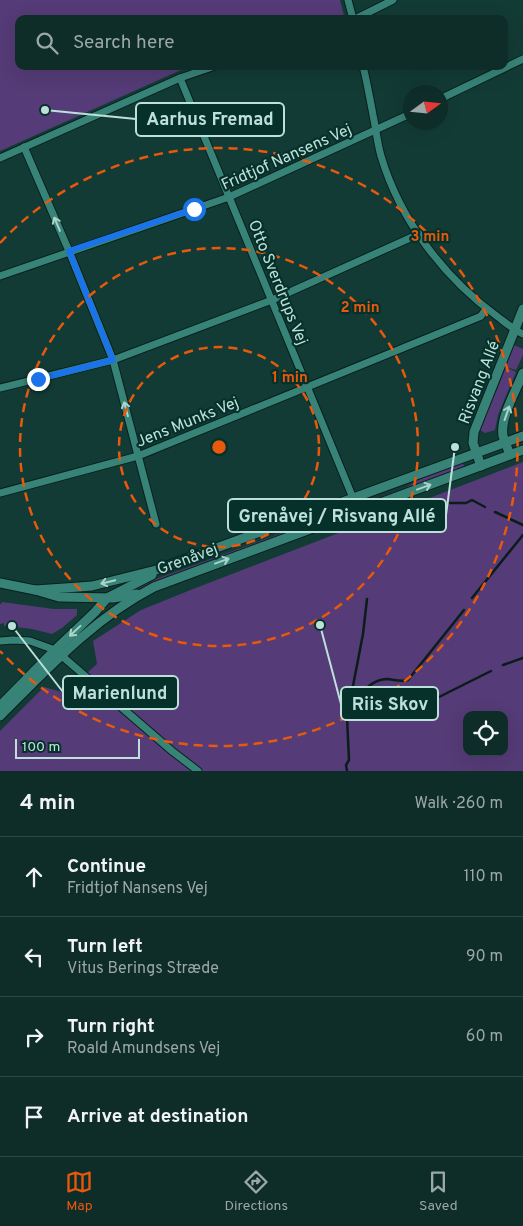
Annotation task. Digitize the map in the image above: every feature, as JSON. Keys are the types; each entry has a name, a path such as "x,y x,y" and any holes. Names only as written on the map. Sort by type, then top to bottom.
{"street":[{"path":"348,0 353,15"},
{"path":"362,15 393,0"},
{"path":"508,66 523,59"},
{"path":"0,158 180,78 203,70"},
{"path":"364,70 375,131 382,157 402,208 432,255 448,274 486,309 519,332"},
{"path":"448,95 500,70"},
{"name":"Otto Sverdrups Vej","path":"180,78 353,498"},
{"name":"Fridtjof Nansens Vej","path":"0,276 229,197 403,117"},
{"path":"24,147 113,360 156,524"},
{"path":"0,388 113,360 272,300 419,234"},
{"name":"Jens Munks Vej","path":"0,492 138,456 479,317 486,309"},
{"name":"Risvang Allé","path":"480,466 473,443 474,432 519,332 523,309"},
{"path":"510,455 503,436 503,425 505,415 521,384 523,373"},
{"name":"Grenåvej","path":"172,564 523,436"},
{"name":"Grenåvej","path":"144,592 523,450"},
{"path":"35,590 92,586 156,570 172,564"},
{"path":"0,716 107,598 172,564"},
{"path":"0,583 59,597 107,598 144,592"},
{"path":"0,706 58,653 144,592"},
{"path":"88,598 94,602 96,606 95,612"},
{"path":"0,641 30,641 58,653 198,771"}],"shaded area":[{"path":"0,0 340,0 344,15 15,15 15,70 181,70 0,151"},
{"path":"514,345 523,349 523,355 516,370 506,367 516,372 498,415 495,430 485,433 480,430 495,392 497,393 496,392"},
{"path":"463,462 464,467 136,590 138,587 156,579 405,488 422,478"},
{"path":"523,462 523,771 0,771 0,731 44,687 65,693 97,664 93,641 141,610"},
{"path":"2,602 54,609 77,609 77,615 52,634 16,627 16,625 4,626 4,623 0,624 0,604"}],"waterway":[{"path":"450,503 466,503 472,500 485,507"},
{"path":"495,512 523,525"},
{"path":"472,598 523,535"},
{"path":"347,771 346,765 349,760 347,717 363,634 367,599"},
{"path":"350,702 377,681 388,679 408,680 464,610"},
{"path":"503,665 523,658"},
{"path":"347,717 415,707 491,671"}],"place":[{"name":"Aarhus Fremad","path":"45,110"},
{"name":"Grenåvej / Risvang Allé","path":"455,447"},
{"name":"Riis Skov","path":"320,625"},
{"name":"Marienlund","path":"12,626"}],"route":[{"path":"38,379 113,360 69,251 194,209"}]}
